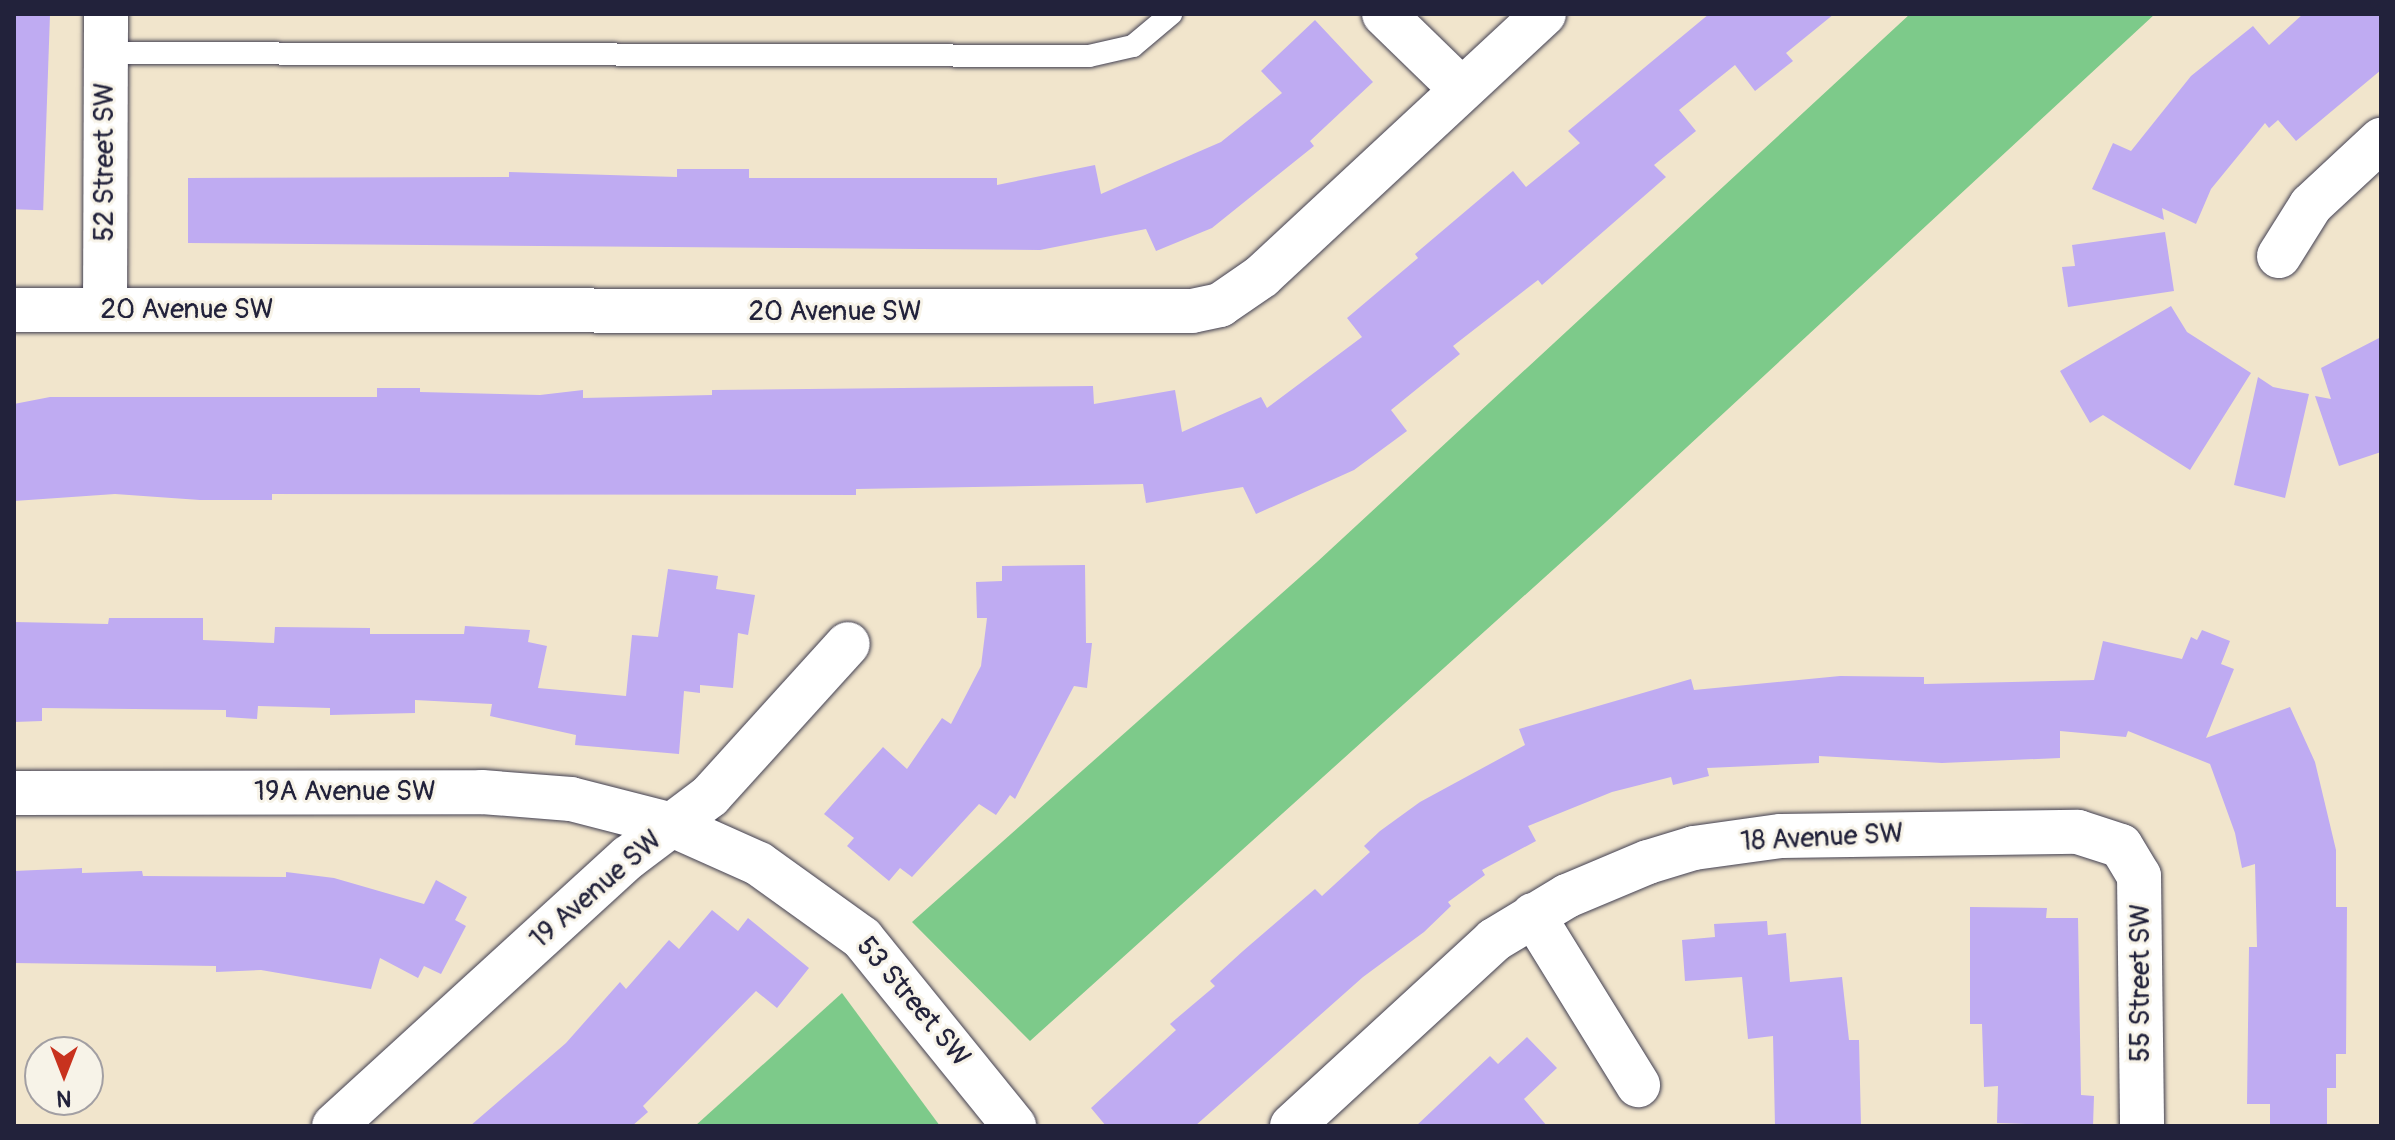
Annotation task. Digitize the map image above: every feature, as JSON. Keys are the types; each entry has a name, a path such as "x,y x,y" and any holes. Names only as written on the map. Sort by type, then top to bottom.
{"street":[{"path":"1384,14 1461,89"},
{"name":"20 Avenue SW","path":"14,310 1192,311 1220,305 1242,292 1544,14"},
{"name":"52 Street SW","path":"105,310 106,33"},
{"path":"2279,256 2311,205 2381,140"},
{"name":"19 Avenue SW","path":"334,1126 629,857 710,796 848,644"},
{"name":"19A Avenue SW","path":"14,793 482,792 571,799 672,825"},
{"name":"53 Street SW","path":"672,825 759,864 862,938 1014,1126"},
{"name":"18 Avenue SW","path":"1292,1126 1455,974 1533,915 1648,862 1742,840 2078,832 2121,846"},
{"name":"55 Street SW","path":"2121,846 2132,858 2142,894 2142,1126"},
{"path":"1533,915 1638,1085"}],"lane":[{"path":"106,33 1089,56 1133,46 1171,14"}],"green space":[{"path":"1910,14 2155,14 1606,522 1030,1041 912,922 1317,562"},
{"path":"842,993 940,1126 695,1126"}],"building":[{"path":"14,14 50,15 43,210 14,209"},
{"path":"1709,14 1834,14 1786,53 1793,61 1755,91 1735,65 1679,110 1696,131 1654,165 1666,177 1542,285 1538,280 1453,346 1460,354 1391,410 1407,431 1354,470 1256,514 1243,487 1146,503 1143,484 856,489 856,495 272,494 272,500 200,500 115,494 14,501 14,404 50,397 377,397 377,388 420,388 420,392 540,395 583,390 583,398 712,395 712,390 1093,386 1094,404 1175,390 1182,432 1261,397 1267,408 1362,337 1347,318 1418,258 1415,254 1513,171 1526,187 1580,143 1568,131"},
{"path":"2303,14 2381,14 2381,70 2296,141 2278,120 2269,128 2265,123 2211,189 2196,224 2162,208 2164,220 2092,189 2113,143 2131,151 2191,76 2253,26 2269,45"},
{"path":"1315,20 1373,82 1310,141 1314,146 1212,228 1156,251 1146,229 1040,250 188,243 188,178 509,177 509,172 677,177 677,169 749,169 749,178 997,178 997,185 1095,165 1101,194 1221,142 1282,93 1261,71"},
{"path":"2165,232 2174,291 2068,307 2062,267 2075,266 2072,245"},
{"path":"2171,306 2187,332 2251,373 2190,470 2103,415 2090,423 2060,371"},
{"path":"2381,337 2381,452 2339,466 2315,396 2331,399 2321,368"},
{"path":"2258,377 2273,387 2309,394 2285,498 2234,485"},
{"path":"1085,565 1086,643 1092,643 1087,688 1074,686 1015,799 1010,795 996,815 979,804 912,877 900,868 889,881 847,846 854,838 824,814 883,747 907,769 942,718 951,724 981,666 987,618 977,618 976,582 1002,581 1002,566"},
{"path":"668,569 718,576 716,589 755,595 748,635 738,633 733,688 700,685 700,693 684,691 679,754 575,745 576,735 490,716 492,704 415,700 415,713 330,715 330,708 258,706 257,719 226,717 226,710 42,708 42,721 14,722 14,622 108,624 109,618 203,618 203,640 274,643 275,627 370,628 370,634 464,634 465,626 530,630 528,642 547,646 538,688 626,696 632,635 658,637"},
{"path":"2202,630 2230,641 2221,664 2234,669 2206,738 2290,707 2315,762 2336,850 2336,907 2347,907 2346,1054 2336,1054 2336,1088 2327,1088 2327,1126 2270,1126 2270,1104 2247,1104 2249,947 2257,947 2255,864 2242,868 2235,833 2210,764 2128,731 2126,737 2060,731 2060,758 1942,763 1819,756 1819,763 1707,768 1709,776 1673,785 1671,777 1612,792 1528,826 1536,841 1482,870 1485,875 1448,902 1451,906 1424,932 1363,977 1195,1126 1106,1126 1091,1108 1176,1030 1170,1024 1215,986 1210,981 1243,951 1315,889 1322,896 1370,852 1364,846 1380,831 1420,802 1525,745 1519,729 1691,679 1694,690 1840,676 1924,677 1924,684 2094,680 2103,641 2182,659 2191,637 2197,640"},
{"path":"82,868 82,873 142,871 143,876 286,877 286,872 334,878 424,904 436,880 467,897 455,920 466,926 441,974 424,966 418,978 380,958 371,989 261,970 216,972 216,966 14,963 14,871"},
{"path":"1970,907 2047,908 2046,918 2078,918 2081,1095 2094,1096 2093,1126 1997,1123 1998,1086 1984,1087 1982,1024 1970,1024"},
{"path":"712,910 738,931 748,918 809,968 777,1008 756,991 643,1106 648,1112 632,1126 470,1126 566,1043 620,982 626,989 669,940 679,949"},
{"path":"1767,921 1768,935 1786,933 1790,982 1842,977 1849,1040 1859,1040 1861,1126 1775,1126 1773,1036 1748,1039 1742,977 1685,981 1682,940 1715,937 1714,924"},
{"path":"1527,1037 1557,1068 1524,1099 1547,1126 1416,1126 1490,1056 1498,1064"}]}
